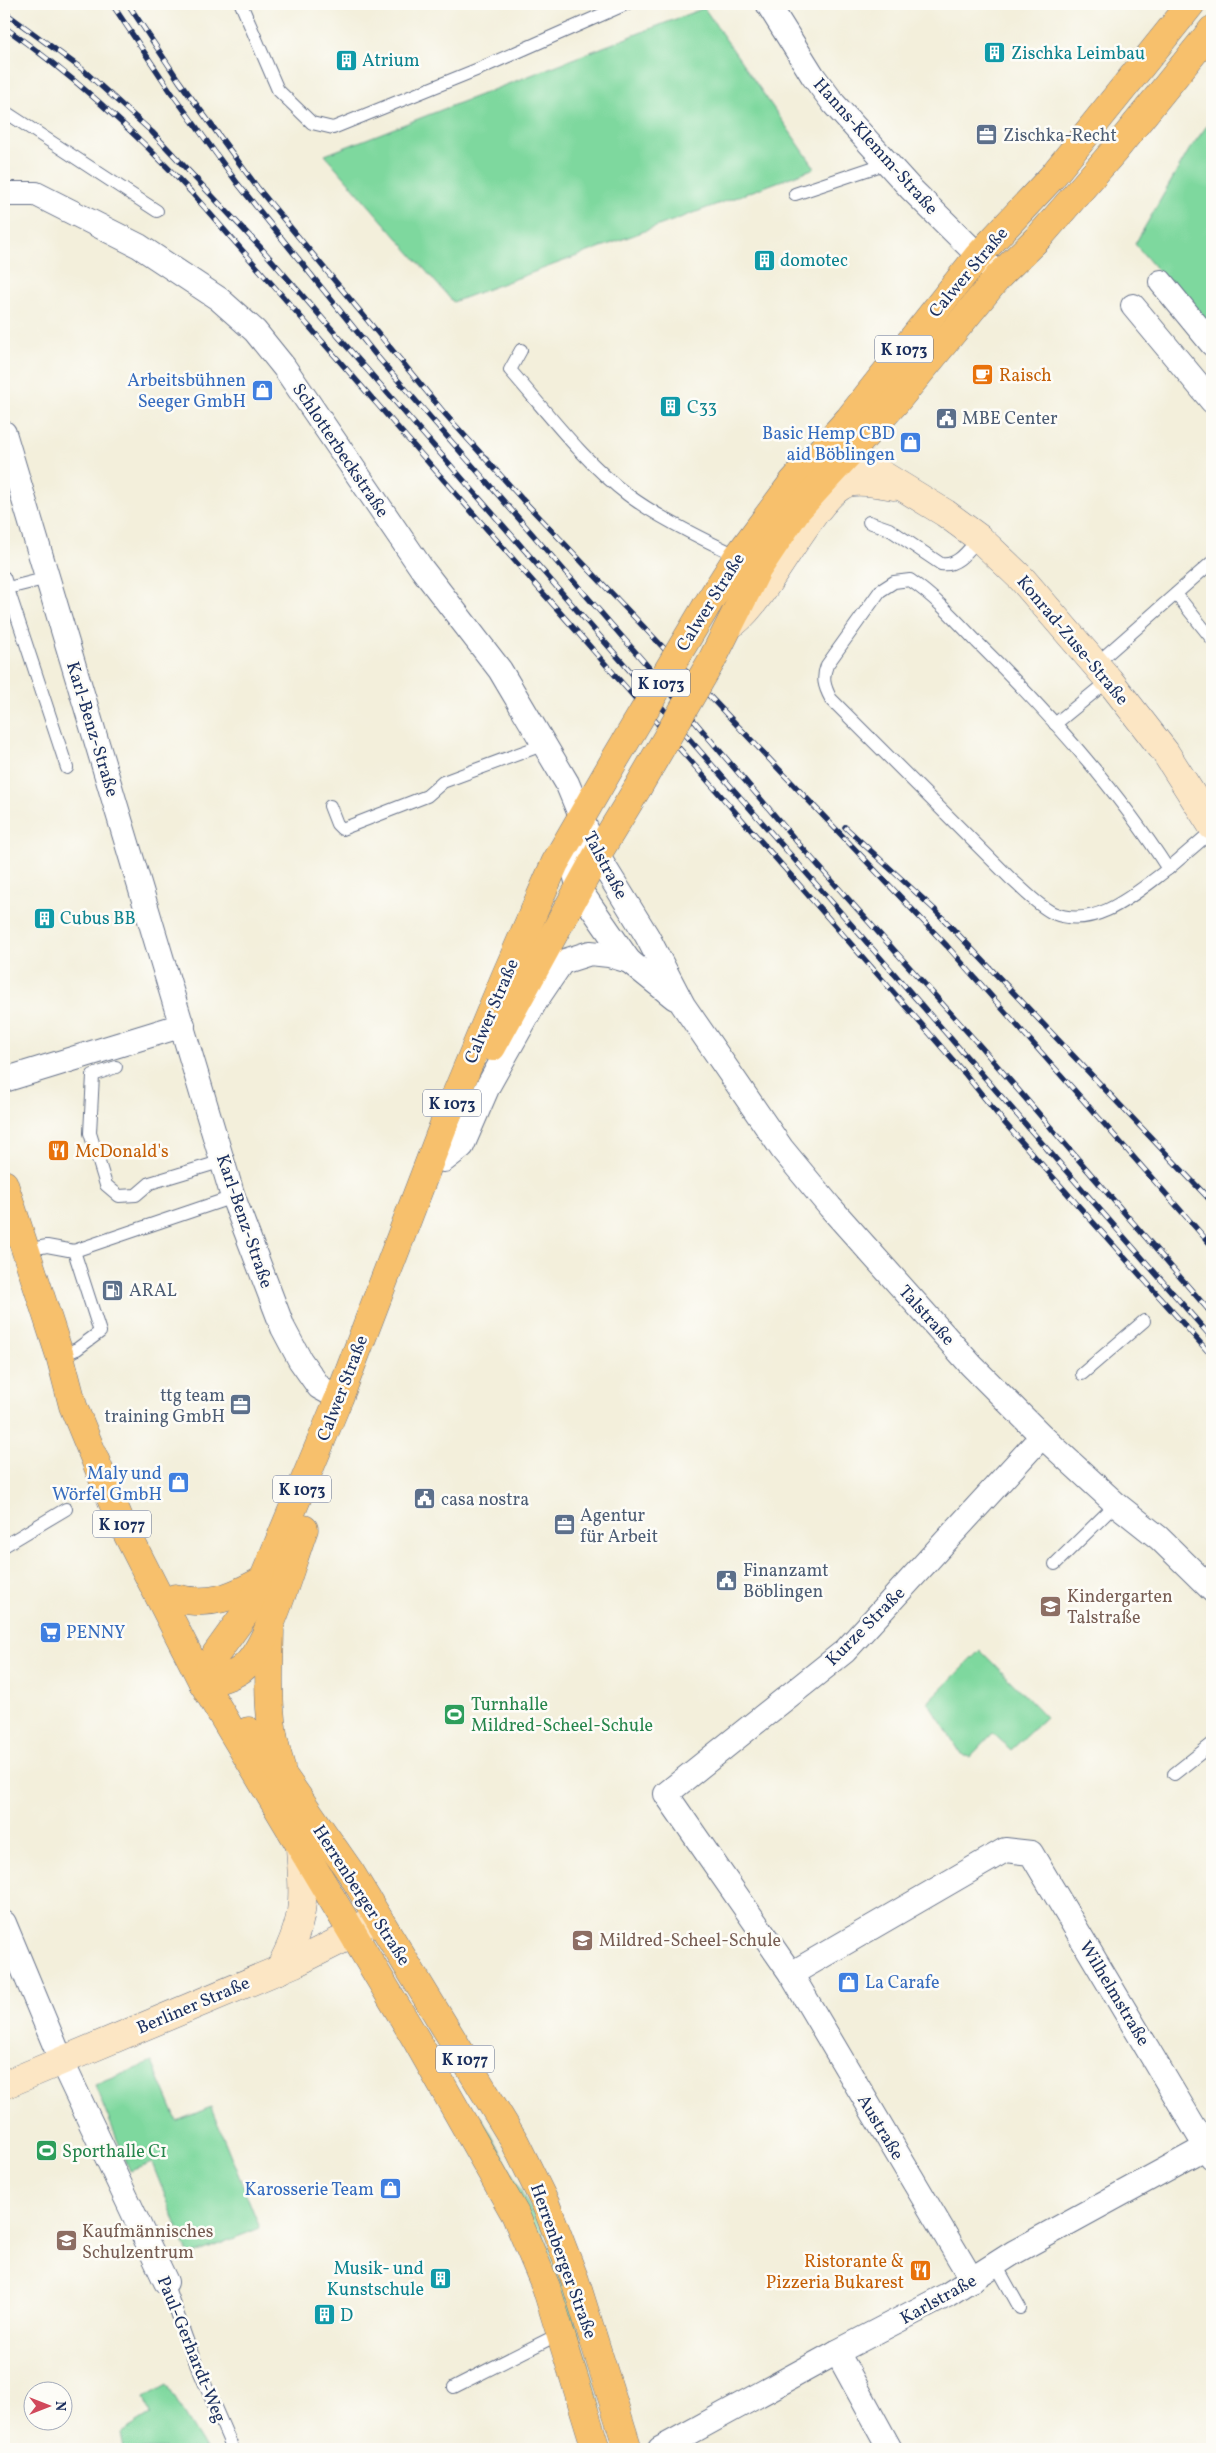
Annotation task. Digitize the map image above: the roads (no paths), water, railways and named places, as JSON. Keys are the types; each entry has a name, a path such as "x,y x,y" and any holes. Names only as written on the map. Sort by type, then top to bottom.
{"main road":[{"name":"Calwer Straße","path":"211,1675 264,1580 339,1398 471,1057 555,863 614,761 707,605 797,510 838,447 978,256 1051,178 1191,4"},
{"name":"Calwer Straße","path":"838,447 894,404 999,276 1040,235 1109,156 1212,30"},
{"name":"Calwer Straße","path":"211,1675 243,1668 256,1654 270,1627 295,1552 476,1078 597,854 712,660 728,628 747,563"},
{"name":"Herrenberger Straße","path":"4,1184 60,1356 73,1406 93,1460 119,1518 211,1675 248,1731 284,1776 351,1873 510,2135 531,2173 575,2280 628,2449"},
{"name":"Herrenberger Straße","path":"60,1356 86,1405 136,1520 211,1675 300,1848 353,1933 465,2124 515,2214 546,2287 596,2449"},
{"path":"175,1598 193,1602 207,1602 240,1592 264,1580"},
{"name":"K 1073","path":"270,1627 268,1703 274,1743 284,1776"}],"street":[{"name":"Hanns-Klemm-Straße","path":"768,4 812,76 834,104 887,163 999,276"},
{"name":"Schlotterbeckstraße","path":"4,194 36,194 139,246 220,299 255,331 284,368 422,569 500,670 567,783 582,816"},
{"path":"1161,282 1212,344"},
{"path":"1133,306 1212,401"},
{"name":"Karl-Benz-Straße","path":"4,433 233,1197 283,1328 300,1360 319,1387 339,1398"},
{"name":"Konrad-Zuse-Straße","path":"838,447 945,513 979,538 1022,579 1102,672 1165,752 1212,826"},
{"name":"Konrad-Zuse-Straße","path":"848,484 901,486"},
{"name":"Calwer Straße","path":"728,628 742,617 761,594 809,521 830,496 848,484"},
{"name":"Talstraße","path":"582,816 597,854 647,936 683,1005 782,1149 805,1178 971,1365 1042,1436 1116,1504 1159,1538 1212,1590"},
{"name":"Talstraße","path":"582,816 572,844 571,859 579,889 629,961 683,1005"},
{"name":"Calwer Straße","path":"444,1160 462,1146 488,1086 552,975 562,962 582,954"},
{"name":"Talstraße","path":"582,954 609,955 629,961"},
{"path":"4,1080 183,1025"},
{"name":"Kurze Straße","path":"666,1794 845,1651 1042,1436"},
{"name":"Austraße","path":"666,1794 791,1974 972,2280"},
{"path":"279,1970 294,1942 301,1918 303,1898 300,1848"},
{"name":"Wilhelmstraße","path":"791,1974 1005,1850 1031,1853 1210,2149"},
{"name":"Berliner Straße","path":"4,2084 328,1948 377,1916"},
{"name":"Paul-Gerhardt-Weg","path":"4,1923 61,2060 166,2282"},
{"name":"Karlstraße","path":"660,2449 972,2280 1013,2253 1210,2149"},
{"path":"837,2352 890,2449"}],"lane":[{"path":"241,4 278,90 312,123 333,128 480,68 626,4"},
{"path":"4,111 157,211"},
{"path":"796,194 887,163"},
{"path":"521,350 510,370 603,475 651,511 747,563"},
{"path":"869,522 889,530 941,564 947,565 963,556 979,538"},
{"path":"1055,724 1082,702 1102,672 1176,594 1212,562"},
{"path":"48,578 5,585 67,768"},
{"path":"1168,869 1145,833 1116,795 1055,724 1000,664 928,592 910,580 894,582 880,590 827,664 823,676 824,688 831,699 1011,879 1034,899 1053,912 1071,918 1090,916 1109,909 1168,869 1212,831"},
{"path":"1176,594 1212,639"},
{"path":"330,806 337,824 342,829 427,796 443,782 545,744"},
{"path":"116,1067 93,1075 90,1133 106,1185 119,1196 136,1195 150,1183 223,1160"},
{"path":"26,1250 47,1246 74,1251 233,1197"},
{"path":"60,1356 76,1349 100,1332 74,1251"},
{"path":"1082,1374 1144,1321"},
{"path":"1055,1564 1116,1504"},
{"path":"4,1546 66,1509"},
{"path":"1174,1774 1212,1744"},
{"path":"996,2265 1020,2308"},
{"name":"Paul-Gerhardt-Weg","path":"166,2282 192,2354 233,2449"},
{"path":"454,2387 561,2333"}],"railway":[{"path":"112,4 171,92 238,184 375,354 645,663 798,843 981,1047 1212,1314"},
{"path":"128,4 179,81 257,187 446,415 522,499 947,946 1212,1246"},
{"path":"4,12 82,69 152,132 261,248 1212,1338"},
{"path":"4,27 54,64 102,105 191,192 966,1075 1003,1121 1212,1356"},
{"path":"845,827 934,909 1212,1202"}],"place":[{"name":"Zischka Leimbau","path":"995,53"},
{"name":"Atrium","path":"346,60"},
{"name":"Zischka-Recht","path":"987,135"},
{"name":"domotec","path":"764,260"},
{"name":"Raisch","path":"983,375"},
{"name":"Arbeitsbühnen Seeger GmbH","path":"262,390"},
{"name":"C33","path":"671,407"},
{"name":"MBE Center","path":"946,418"},
{"name":"Basic Hemp CBD aid Böblingen","path":"911,443"},
{"name":"Cubus BB","path":"44,918"},
{"name":"McDonald's","path":"59,1151"},
{"name":"ARAL","path":"113,1290"},
{"name":"ttg team training GmbH","path":"241,1405"},
{"name":"Maly und Wörfel GmbH","path":"178,1483"},
{"name":"casa nostra","path":"425,1499"},
{"name":"Agentur für Arbeit","path":"564,1525"},
{"name":"Finanzamt Böblingen","path":"727,1580"},
{"name":"Kindergarten Talstraße","path":"1051,1606"},
{"name":"PENNY","path":"50,1632"},
{"name":"Turnhalle Mildred-Scheel-Schule","path":"455,1714"},
{"name":"Mildred-Scheel-Schule","path":"583,1940"},
{"name":"La Carafe","path":"849,1982"},
{"name":"Sporthalle C1","path":"46,2151"},
{"name":"Karosserie Team","path":"390,2189"},
{"name":"Kaufmännisches Schulzentrum","path":"66,2241"},
{"name":"Ristorante & Pizzeria Bukarest","path":"920,2271"},
{"name":"Musik- und Kunstschule","path":"440,2278"},
{"name":"D","path":"324,2315"}]}
